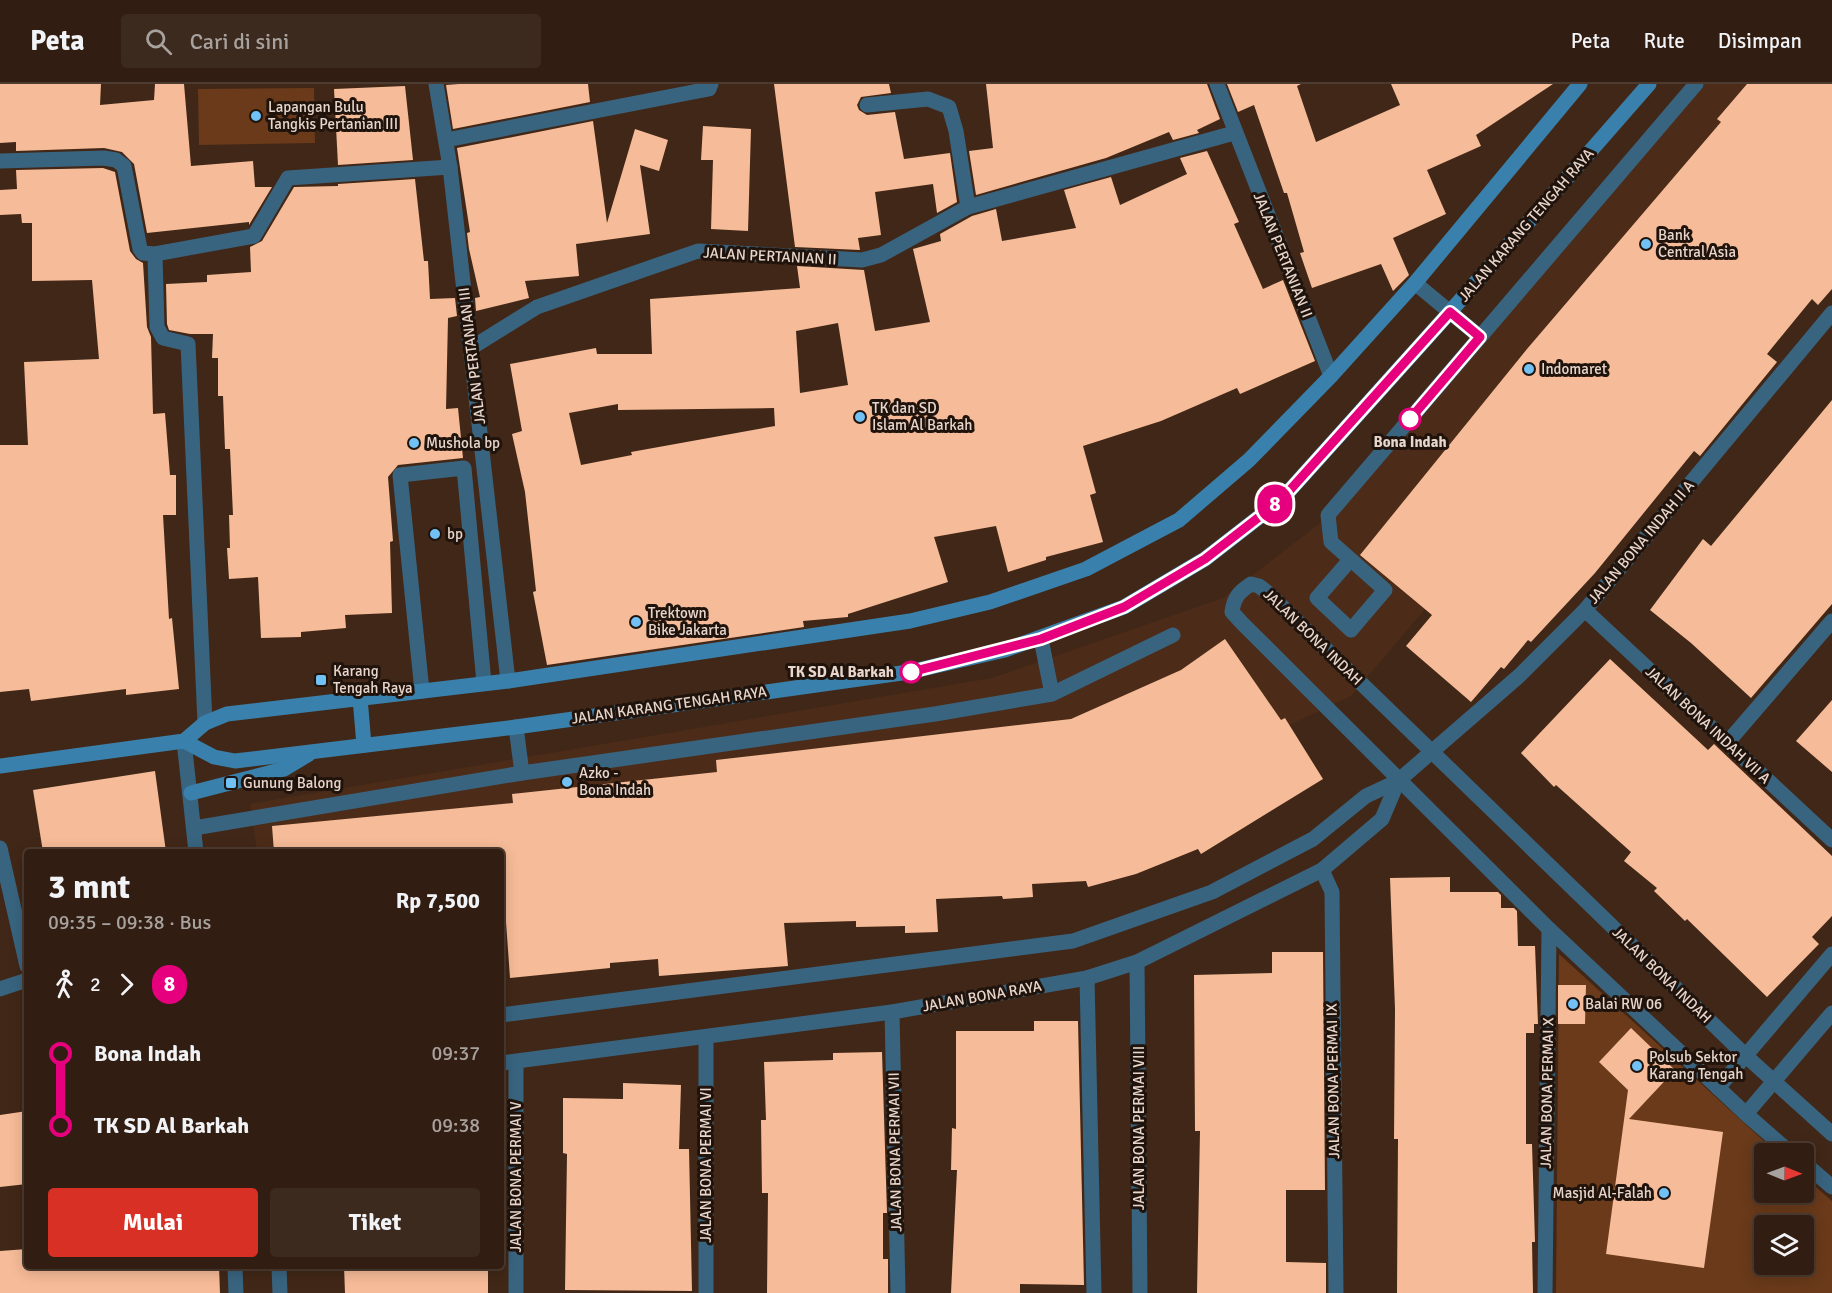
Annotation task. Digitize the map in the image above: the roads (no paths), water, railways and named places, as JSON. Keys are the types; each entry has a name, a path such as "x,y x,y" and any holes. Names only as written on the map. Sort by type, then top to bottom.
{"main road":[{"path":"0,766 184,741 205,723 227,714 508,681 910,621 990,602 1086,569 1179,520 1249,460 1331,376 1415,283 1580,84"},
{"name":"JALAN KARANG TENGAH RAYA","path":"184,741 214,757 235,761 516,727 909,672 1041,639 1124,607 1205,559 1281,500 1450,312 1649,84"},
{"path":"360,698 364,745"},
{"path":"191,793 284,769 314,750"}],"street":[{"name":"JALAN PERTANIAN III","path":"436,84 450,167 508,681"},
{"path":"446,140 709,89 711,84"},
{"name":"JALAN PERTANIAN II","path":"1217,84 1234,133 1331,376"},
{"path":"1350,560 1317,598 1351,630 1385,590 1331,542 1328,515 1696,84"},
{"path":"867,105 928,99 949,106 956,131 968,207"},
{"name":"JALAN PERTANIAN II","path":"471,348 537,308 698,252 862,260 881,255 968,207 1234,133"},
{"path":"0,161 104,158 116,160 124,166 141,249 143,253 155,254 254,236 288,178 450,167"},
{"path":"155,254 157,327 163,338 188,344 205,723"},
{"path":"1415,283 1480,337"},
{"name":"JALAN BONA INDAH II A","path":"1431,751 1519,676 1585,610 1832,313"},
{"path":"422,691 400,475 464,468 484,683"},
{"name":"JALAN BONA INDAH","path":"1779,1143 1549,929 1398,781 1232,612 1233,600 1240,591 1251,584 1259,586 1268,593 1746,1056 1832,1134"},
{"name":"JALAN BONA INDAH VII A","path":"1585,610 1832,840"},
{"path":"1727,743 1832,621"},
{"path":"194,828 522,773 935,714 1052,694 1173,635"},
{"path":"1041,639 1052,694"},
{"path":"516,727 522,773"},
{"path":"184,741 196,849"},
{"name":"JALAN BONA RAYA","path":"504,1015 1073,940 1212,892 1313,838 1366,796 1398,781 1431,751"},
{"name":"JALAN BONA RAYA","path":"508,1063 892,1012 1087,978 1137,962 1322,870 1382,819 1398,781"},
{"path":"0,848 24,953"},
{"name":"JALAN BONA PERMAI IX","path":"1322,870 1332,891 1336,1293"},
{"name":"JALAN BONA PERMAI X","path":"1545,1293 1549,929"},
{"path":"1718,1088 1832,954"},
{"name":"JALAN BONA PERMAI VIII","path":"1137,962 1140,1293"},
{"path":"1087,978 1094,1293"},
{"path":"0,989 24,981"},
{"name":"JALAN BONA PERMAI VII","path":"892,1012 898,1293"},
{"path":"1746,1114 1832,1013"},
{"name":"JALAN BONA PERMAI VI","path":"706,1036 706,1293"},
{"name":"JALAN BONA PERMAI V","path":"508,1063 516,1293"},
{"path":"1814,1171 1832,1187"},
{"path":"235,1269 236,1293"},
{"path":"279,1269 279,1293"}],"place":[{"name":"Lapangan Bulu Tangkis Pertanian III","path":"256,116"},
{"name":"Bank Central Asia","path":"1646,244"},
{"name":"Indomaret","path":"1529,369"},
{"name":"TK dan SD Islam Al Barkah","path":"860,417"},
{"name":"Bona Indah","path":"1410,419"},
{"name":"Mushola bp","path":"414,443"},
{"name":"bp","path":"435,534"},
{"name":"Trektown Bike Jakarta","path":"636,622"},
{"name":"TK SD Al Barkah","path":"911,672"},
{"name":"Karang Tengah Raya","path":"321,680"},
{"name":"Azko - Bona Indah","path":"567,782"},
{"name":"Gunung Balong","path":"231,783"},
{"name":"Balai RW 06","path":"1573,1004"},
{"name":"Polsub Sektor Karang Tengah","path":"1637,1066"},
{"name":"Masjid Al-Falah","path":"1664,1193"}]}
